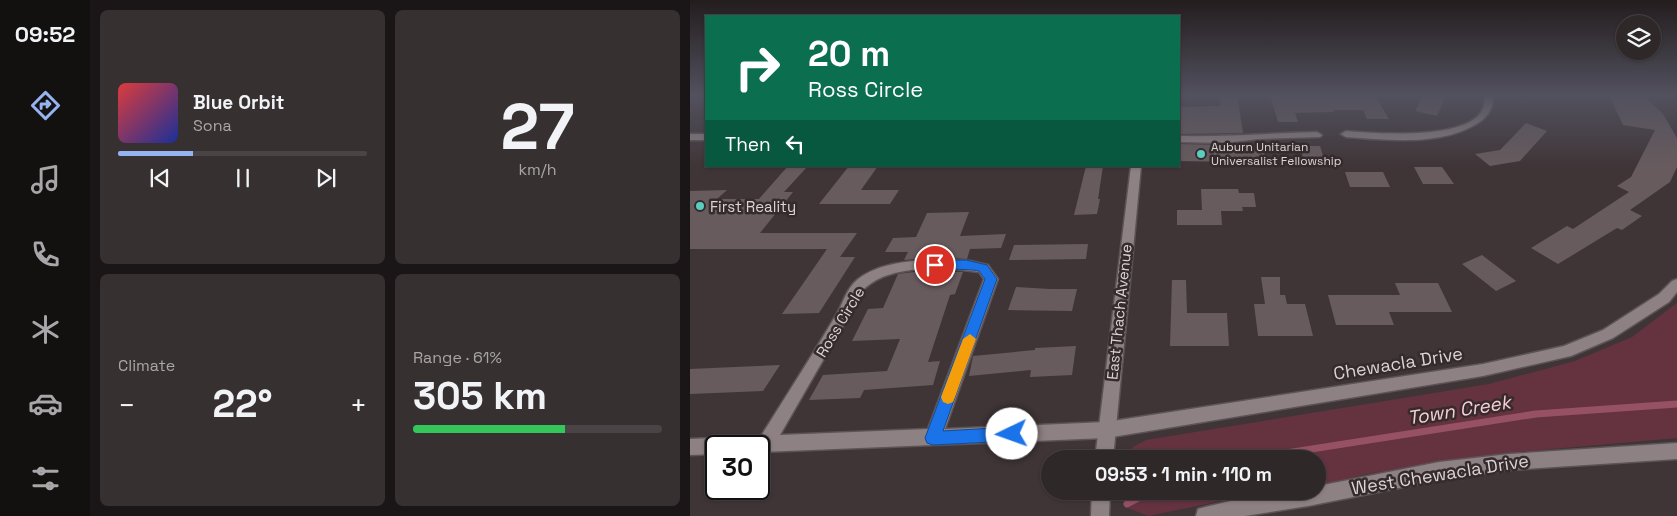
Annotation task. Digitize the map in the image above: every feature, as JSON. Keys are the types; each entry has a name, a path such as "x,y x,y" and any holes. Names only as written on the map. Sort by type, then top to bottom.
{"street":[{"path":"1346,134 1398,137 1431,135 1457,130 1478,119"},
{"path":"1180,140 1226,140 1258,136 1317,135"},
{"path":"690,137 705,137"},
{"name":"East Thach Avenue","path":"1105,450 1136,167"},
{"name":"Ross Circle","path":"770,436 862,282 884,272 905,266 966,264 983,268 991,279 987,293 933,438"},
{"name":"Chewacla Drive","path":"770,443 1106,430 1483,370 1566,352 1608,334 1664,298 1677,284"},
{"name":"Chewacla Drive","path":"690,447 705,446"},
{"name":"West Chewacla Drive","path":"1205,516 1261,503 1308,497 1439,471 1509,462 1677,451"},
{"path":"1100,516 1101,500"}],"shaded area":[{"path":"1677,303 1677,438 1507,453 1367,474 1326,484 1326,450 1132,450 1133,447 1146,440 1489,384 1575,361 1632,337"},
{"path":"1122,500 1226,500 1148,516 1128,508"}],"building":[{"path":"1180,119 1241,119 1243,133 1180,134"},
{"path":"1277,119 1297,119 1298,122 1278,122"},
{"path":"1620,119 1666,119 1677,138 1677,167 1670,182 1630,210 1642,216 1622,230 1617,228 1558,264 1531,248 1567,226 1573,229 1629,192 1617,186 1631,177 1655,130 1623,125"},
{"path":"1526,123 1547,131 1520,161 1490,166 1475,154 1500,150"},
{"path":"1245,142 1246,146 1263,146 1267,165 1244,165 1243,162 1180,161 1180,144 1225,145"},
{"path":"1300,146 1320,146 1326,165 1305,165"},
{"path":"787,167 807,167 784,192 793,192 760,233 857,233 840,257 855,257 819,313 782,314 827,249 690,249 690,191 727,190 717,199 759,199"},
{"path":"848,167 877,167 861,190 899,190 890,204 819,204"},
{"path":"1086,167 1103,167 1097,214 1074,215"},
{"path":"1414,167 1442,167 1454,184 1423,184"},
{"path":"1345,172 1383,172 1390,187 1350,187"},
{"path":"1201,189 1238,189 1239,193 1254,193 1256,207 1242,207 1243,211 1221,211 1222,225 1177,225 1177,210 1202,210"},
{"path":"969,212 960,236 1006,234 1001,248 970,249 967,259 938,257 904,260 908,252 885,252 893,238 916,237 927,213"},
{"path":"1088,244 1086,259 1009,260 1014,245"},
{"path":"1482,255 1516,281 1496,291 1462,264"},
{"path":"921,271 963,272 955,294 950,295 928,362 940,361 933,385 864,390 860,398 809,400 823,375 887,371 900,339 852,341 868,309 883,308 898,274"},
{"path":"1261,277 1280,277 1280,295 1285,295 1287,304 1305,304 1313,336 1258,336 1254,304 1265,304"},
{"path":"1172,280 1186,280 1187,313 1227,313 1229,346 1170,346"},
{"path":"1395,283 1438,283 1452,312 1389,312 1394,325 1336,325 1328,295 1400,295"},
{"path":"1016,287 1077,289 1072,311 1008,310"},
{"path":"1076,346 1072,375 1030,377 1031,370 969,376 973,356 1035,350 1035,348"},
{"path":"780,365 763,391 690,394 690,369"}],"waterway":[{"name":"Town Creek","path":"1306,450 1536,414 1677,404"},
{"name":"Town Creek","path":"1127,504 1135,500"}],"slow traffic":[{"path":"948,397 970,339"}],"place":[{"name":"Auburn Unitarian Universalist Fellowship","path":"1201,154"},
{"name":"First Reality","path":"700,206"}],"route":[{"path":"935,265 966,264 983,268 991,279 933,438 1012,434"}]}
